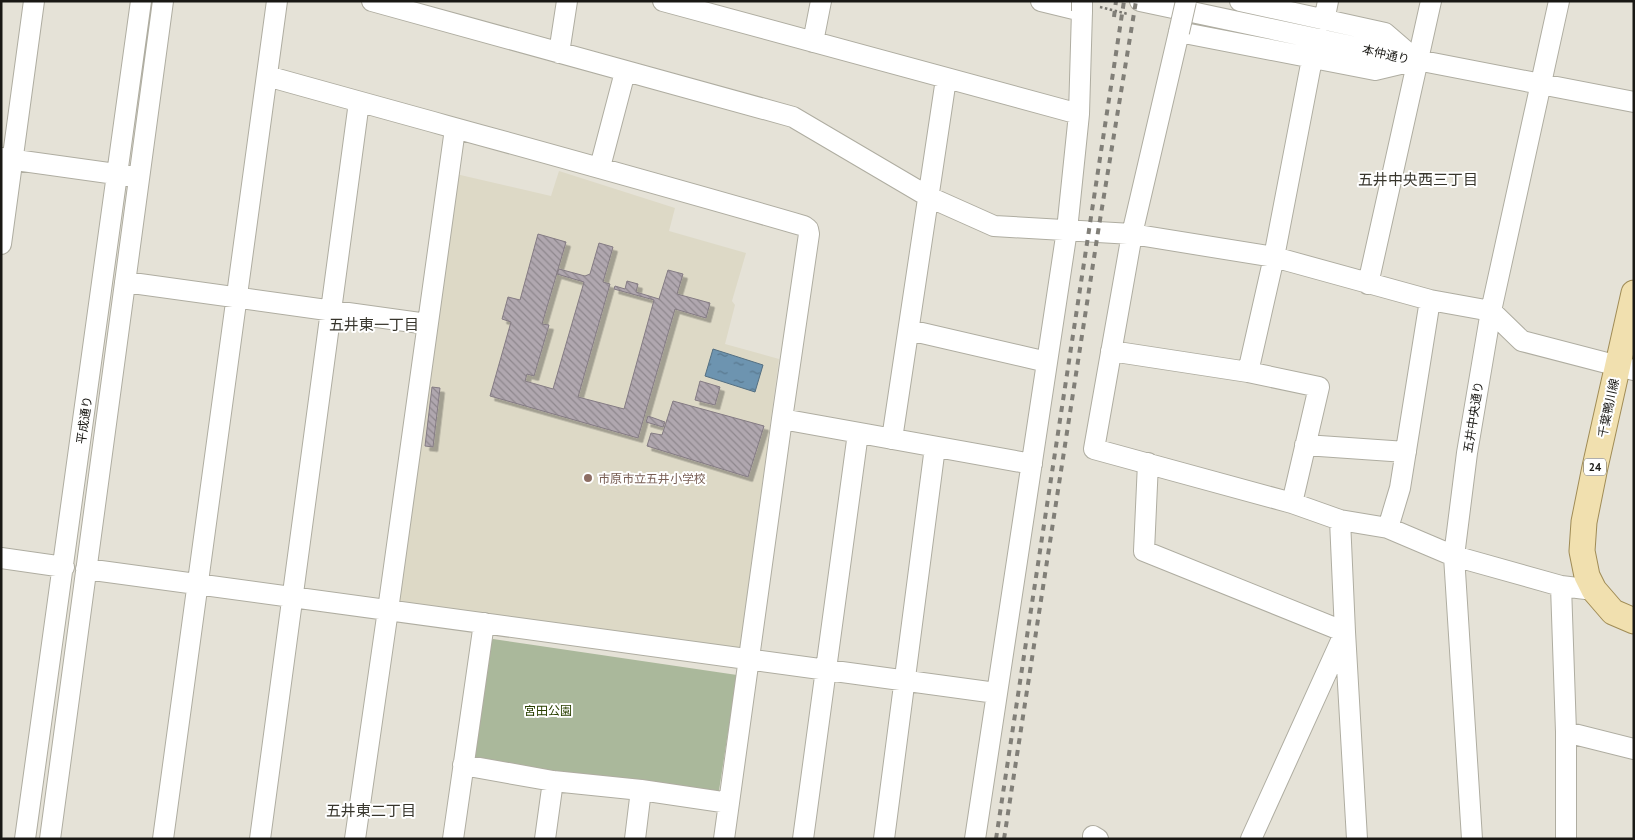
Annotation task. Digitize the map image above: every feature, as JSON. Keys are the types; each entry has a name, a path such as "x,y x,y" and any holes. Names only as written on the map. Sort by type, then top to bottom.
{"main road":[{"name":"千葉鴨川線","path":"1634,293 1625,369 1584,522 1582,551 1587,576 1594,590 1614,612 1634,621"}],"street":[{"path":"1,244 7,158 34,1"},
{"name":"平成通り","path":"25,839 141,1"},
{"name":"平成通り","path":"50,839 163,1"},
{"path":"163,839 277,1"},
{"path":"372,1 793,117 929,197 994,226 1132,234 1274,257 1430,300 1491,311 1522,341 1625,369"},
{"path":"559,53 567,1"},
{"path":"662,1 946,80 1079,114"},
{"path":"813,42 821,1"},
{"path":"975,839 1067,230 1079,114 1082,6 1041,1"},
{"name":"本仲通り","path":"1140,1 1417,60 1634,102"},
{"path":"1186,1 1132,234 1094,449 1292,503 1340,520 1388,528 1454,556 1561,586 1594,590"},
{"path":"1240,1 1326,11 1385,33 1417,60"},
{"path":"1368,284 1430,1"},
{"name":"五井中央通り","path":"1472,839 1454,556 1467,454 1491,311 1559,1"},
{"path":"1179,32 1376,70 1417,60"},
{"path":"1248,372 1274,257 1312,58"},
{"path":"600,167 625,72"},
{"path":"266,76 600,167 804,226 808,229 809,234 724,839"},
{"path":"892,439 946,80"},
{"path":"260,839 359,102"},
{"path":"355,839 455,129"},
{"path":"7,158 139,177"},
{"path":"125,282 427,324"},
{"path":"1388,528 1400,488 1430,300"},
{"path":"909,330 1047,362"},
{"path":"1111,351 1248,372 1319,387 1292,503"},
{"path":"782,419 1032,464"},
{"path":"803,839 858,433"},
{"path":"1305,445 1406,452"},
{"path":"884,839 935,446"},
{"path":"1148,463 1144,552 1344,632"},
{"path":"1340,520 1344,632 1357,839"},
{"path":"1,558 64,567"},
{"path":"86,569 996,693"},
{"path":"1561,586 1566,732 1566,839"},
{"path":"453,839 484,623"},
{"path":"1251,839 1344,632"},
{"path":"1566,732 1634,749"},
{"path":"463,765 553,782 641,790 729,803"},
{"path":"545,839 553,782"},
{"path":"635,839 641,790"}],"shaded area":[{"name":"市原市立五井小学校","path":"559,171 675,208 669,231 746,253 732,301 735,305 725,344 779,359 740,647 732,652 406,608 396,597 456,174 551,196"}],"green space":[{"name":"宮田公園","path":"493,639 737,675 718,797 478,762 474,754 488,643"}],"water":[{"path":"713,349 763,365 755,392 705,376"}],"building":[{"path":"538,234 566,242 542,324 549,325 534,376 527,374 525,381 553,389 584,282 557,274 559,269 585,276 590,274 599,243 613,247 603,282 610,284 578,397 624,409 654,300 614,289 615,286 625,289 627,281 638,284 636,292 659,299 668,270 683,274 677,294 710,303 706,318 675,309 638,438 490,396 511,322 502,319 508,297 520,300"},
{"path":"700,381 720,387 715,405 695,400"},
{"path":"432,387 440,388 433,447 425,446"},
{"path":"673,401 764,426 748,477 647,446 651,433 662,435"},
{"path":"648,416 665,422 663,427 646,422"}],"railway":[{"path":"1114,17 1116,1"},
{"path":"996,839 1124,1"},
{"path":"1004,839 1098,232 1136,1"}],"place":[{"name":"市原市立五井小学校","path":"588,478"}],"district":[{"name":"五井中央西三丁目","path":"1418,179"},
{"name":"五井東一丁目","path":"374,324"},
{"name":"五井東二丁目","path":"371,810"}]}
